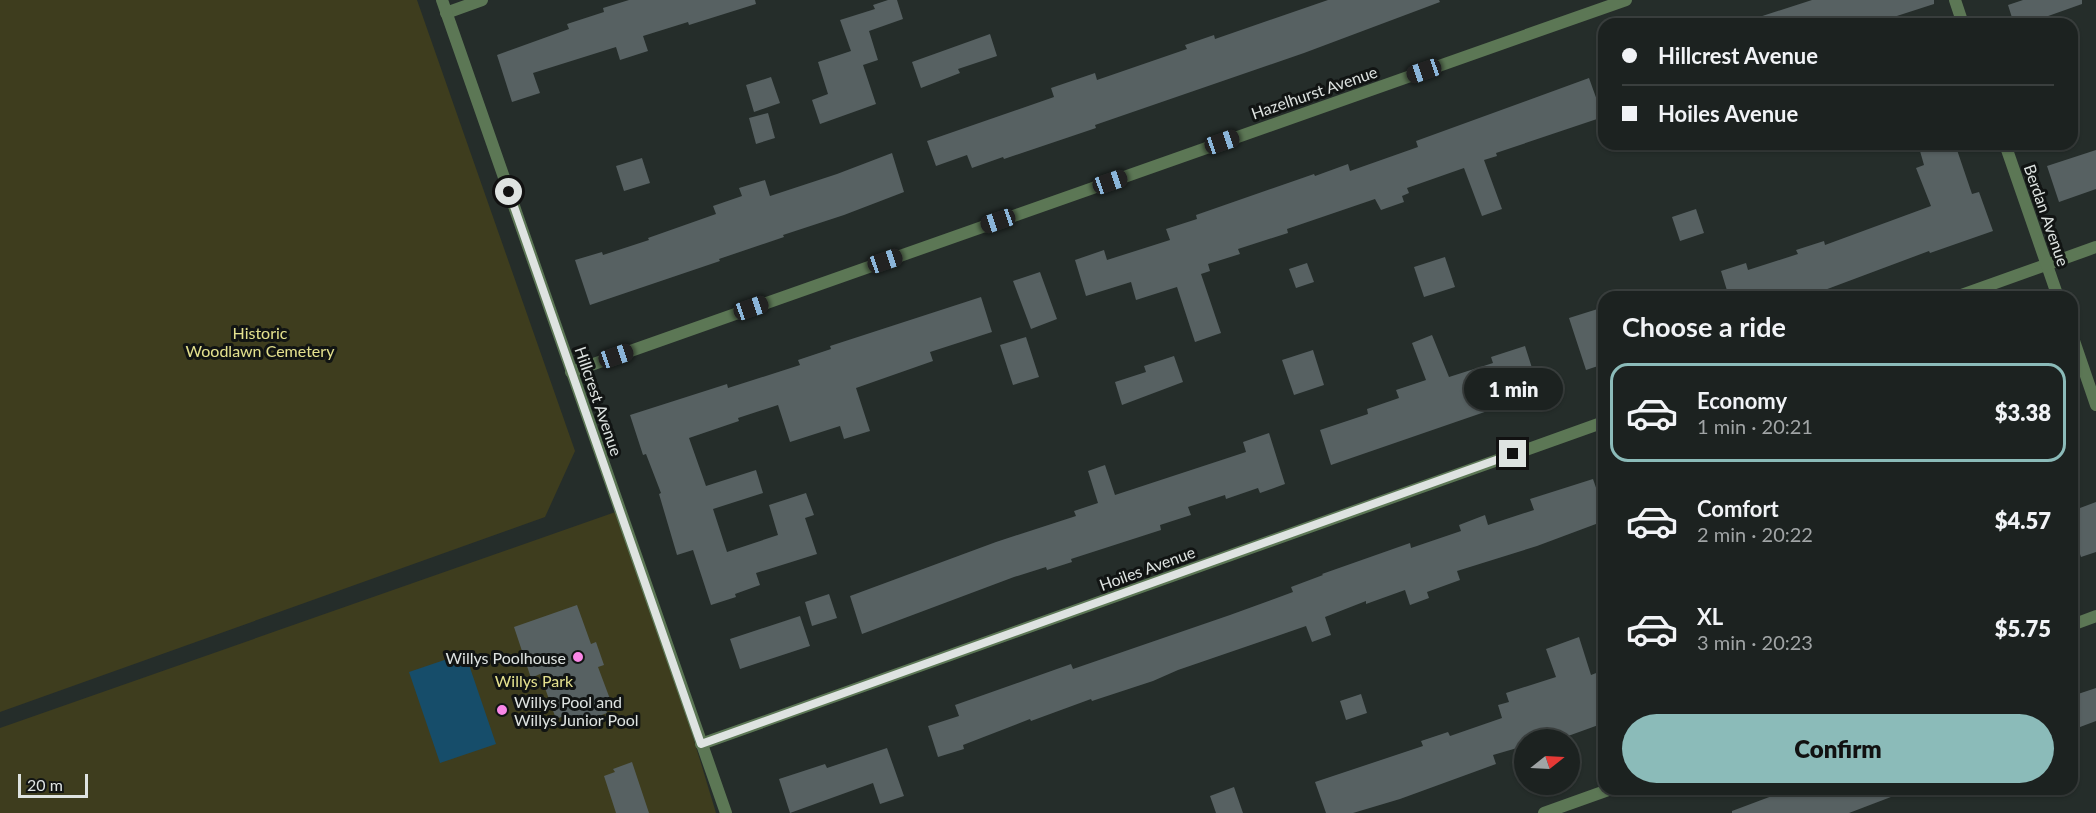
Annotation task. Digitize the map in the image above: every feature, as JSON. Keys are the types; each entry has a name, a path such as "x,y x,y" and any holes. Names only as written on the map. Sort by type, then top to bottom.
{"street":[{"name":"Hillcrest Avenue","path":"442,0 726,813"},
{"path":"446,13 482,0"},
{"name":"Hazelhurst Avenue","path":"571,372 1626,0"},
{"path":"1955,0 1961,18"},
{"name":"Berdan Avenue","path":"2007,150 2056,291"},
{"path":"1973,291 2096,247"},
{"path":"2078,352 2096,405"},
{"name":"Hoiles Avenue","path":"701,744 1598,424"},
{"path":"2078,623 2096,616"},
{"path":"1544,813 1598,794"}],"green space":[{"name":"Historic Woodlawn Cemetery","path":"0,0 417,0 575,451 545,517 0,712"},
{"name":"Willys Park","path":"624,509 716,813 0,813 0,728"}],"water":[{"path":"465,653 496,744 440,763 409,672"}],"building":[{"path":"629,0 755,0 756,4 689,25 688,22 643,36 648,51 620,60 616,47 533,73 540,93 512,102 497,55 569,29 567,24 604,12 603,8"},
{"path":"888,0 897,0 903,19 869,31 878,60 863,65 876,104 820,124 812,100 828,94 818,62 851,51 840,20 875,9 873,5"},
{"path":"1328,0 1439,0 1440,2 1304,53 1095,125 1096,128 1004,159 1003,157 972,168 967,155 936,166 927,141 1054,97 1051,88 1095,73 1097,80 1187,49 1185,45 1214,35 1215,39"},
{"path":"1812,0 1934,0 1934,4 1891,18 1756,18"},
{"path":"2023,0 2082,0 2082,4 2043,18 2012,18 2008,5"},
{"path":"990,34 997,56 958,69 960,73 921,88 912,62"},
{"path":"771,77 780,103 754,112 746,85"},
{"path":"1589,78 1598,103 1598,119 1496,153 1497,156 1484,160 1502,209 1482,216 1464,168 1407,188 1409,193 1402,196 1404,202 1381,210 1375,199 1287,229 1288,233 1238,249 1240,254 1208,264 1210,271 1201,274 1221,333 1195,342 1177,287 1136,300 1131,282 1086,296 1075,260 1104,250 1107,260 1170,240 1166,229 1197,219 1196,215 1348,164 1350,171 1418,147 1416,141"},
{"path":"768,113 775,138 756,144 749,118"},
{"path":"1920,150 1957,150 1972,194 1979,192 1993,231 1930,253 1929,251 1822,291 1727,291 1721,271 1746,263 1748,270 1798,254 1796,250 1824,241 1825,245 1931,206 1916,168 1924,165"},
{"path":"2096,150 2096,189 2059,202 2047,166"},
{"path":"892,153 904,192 719,259 720,261 590,305 575,260 602,252 603,255 649,240 648,238 716,214 713,206 742,196 739,188 765,180 770,196"},
{"path":"642,158 650,183 624,191 616,166"},
{"path":"1696,209 1704,233 1680,241 1672,217"},
{"path":"1445,257 1455,287 1424,297 1414,267"},
{"path":"1307,263 1314,282 1296,288 1289,269"},
{"path":"1040,272 1057,319 1031,329 1013,281"},
{"path":"981,297 992,332 930,352 933,361 856,388 870,431 844,439 840,426 790,442 778,405 689,438 706,486 756,470 763,493 713,509 727,552 778,535 769,505 806,493 814,515 805,518 817,554 756,573 760,585 735,594 736,597 711,605 693,550 677,555 659,494 661,493 646,454 643,455 630,415 727,384 728,388 800,365 798,360 831,349 830,346"},
{"path":"1598,309 1598,366 1586,370 1569,318"},
{"path":"1432,335 1449,377 1493,363 1491,357 1525,346 1540,393 1331,465 1320,430 1368,414 1367,409 1399,398 1396,390 1426,380 1412,343"},
{"path":"1026,337 1039,377 1013,385 1000,345"},
{"path":"1313,350 1324,385 1294,395 1282,360"},
{"path":"1174,356 1183,382 1122,405 1115,382 1146,372 1144,366"},
{"path":"1269,433 1285,484 1260,493 1258,488 1226,499 1225,495 1188,507 1191,515 1160,525 1161,530 1071,559 1072,562 1047,570 1046,567 1014,577 862,634 850,596 996,542 1076,516 1074,511 1098,503 1088,471 1105,465 1115,495 1246,452 1243,442"},
{"path":"1593,479 1598,494 1598,523 1537,546 1457,571 1460,580 1427,592 1429,598 1410,605 1405,590 1366,604 1366,601 1325,617 1331,635 1312,642 1306,626 1178,670 1153,681 1092,701 1091,699 1031,721 1030,719 963,745 964,749 938,757 928,726 959,716 955,705 1071,664 1073,669 1230,615 1293,592 1291,587 1322,574 1410,543 1411,548 1461,531 1459,525 1485,515 1488,525 1534,510 1530,499"},
{"path":"2096,502 2096,552 2081,557 2078,548 2078,509"},
{"path":"829,594 837,618 812,626 805,602"},
{"name":"Willys Poolhouse","path":"577,605 591,644 596,642 604,665 598,667 610,699 603,701 607,713 573,726 569,714 556,719 540,674 531,678 514,627"},
{"path":"800,616 810,646 740,669 730,639"},
{"path":"1579,637 1591,675 1598,672 1598,725 1580,732 1580,729 1514,729 1514,749 1493,755 1496,764 1400,799 1353,813 1326,813 1315,782 1423,746 1421,741 1448,732 1450,736 1502,718 1498,705 1509,702 1506,693 1556,677 1546,649"},
{"path":"2096,688 2096,721 2078,728 2078,694"},
{"path":"1361,694 1367,713 1346,720 1340,701"},
{"path":"887,748 904,796 880,804 873,783 790,813 779,779 825,764 827,768"},
{"path":"632,762 649,813 616,813 604,776 615,772 613,769"},
{"path":"1234,787 1243,813 1216,813 1210,796"},
{"path":"1775,795 1896,795 1849,813 1732,813 1732,811"}],"place":[{"name":"Willys Poolhouse","path":"578,657"},
{"name":"Willys Pool and Willys Junior Pool","path":"502,710"}],"route":[{"path":"509,192 701,744 1513,454"}]}
